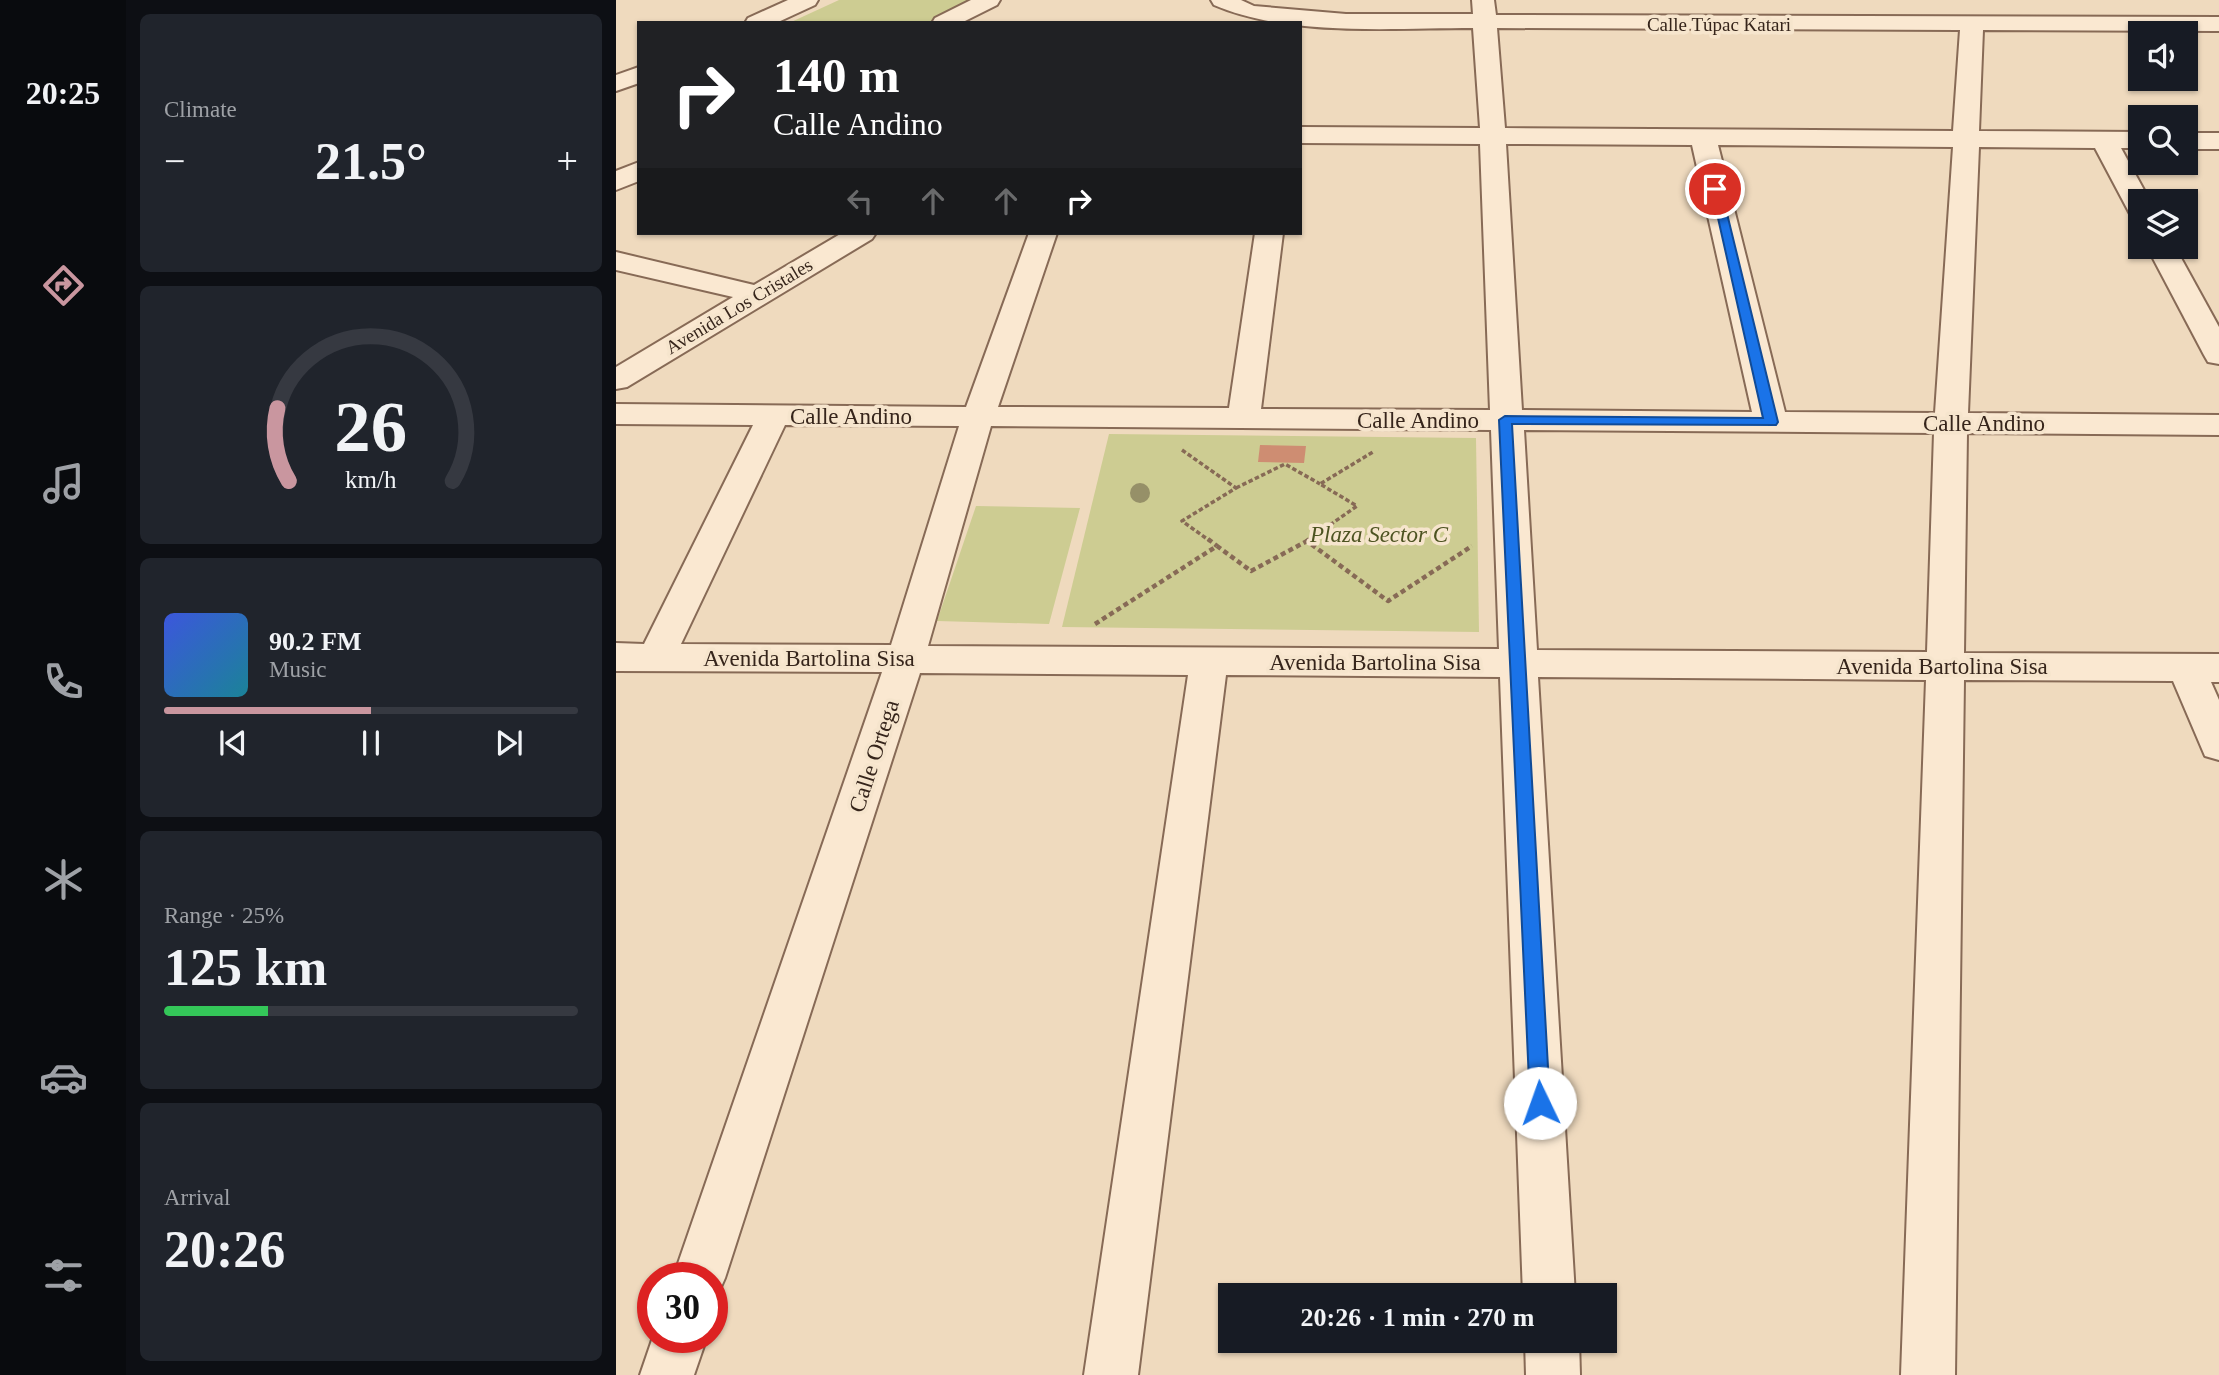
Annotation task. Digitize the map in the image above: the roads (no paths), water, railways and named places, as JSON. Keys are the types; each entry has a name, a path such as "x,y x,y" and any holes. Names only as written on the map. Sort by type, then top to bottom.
{"street":[{"path":"760,21 807,0"},
{"path":"947,21 989,0"},
{"name":"Calle Túpac Katari","path":"1222,0 1250,11 1346,22 1485,12 1677,24 2219,24"},
{"path":"1672,0 1677,24"},
{"path":"1854,0 1865,24"},
{"path":"2034,0 2048,23"},
{"path":"1485,12 1548,1283"},
{"path":"1927,1375 1951,423 1972,24"},
{"path":"616,84 637,75"},
{"path":"1302,135 2128,140"},
{"path":"1703,138 1771,422"},
{"path":"2104,140 2130,189"},
{"path":"2198,141 2219,141"},
{"path":"616,159 637,169"},
{"path":"616,182 637,171"},
{"name":"Avenida Los Cristales","path":"616,380 859,235"},
{"name":"Calle Ortega","path":"704,1262 906,659 978,417 1042,235"},
{"path":"1244,419 1269,235"},
{"path":"2167,259 2219,355"},
{"path":"616,261 756,295"},
{"name":"Calle Andino","path":"616,414 2219,425"},
{"path":"656,657 774,415"},
{"name":"Avenida Bartolina Sisa","path":"616,657 2202,668"},
{"path":"1111,1375 1209,661"},
{"path":"2202,668 2219,745"},
{"path":"667,1375 675,1353"},
{"path":"1552,1353 1553,1375"}],"park label":[{"name":"Plaza Sector C","path":"1379,534"}]}
